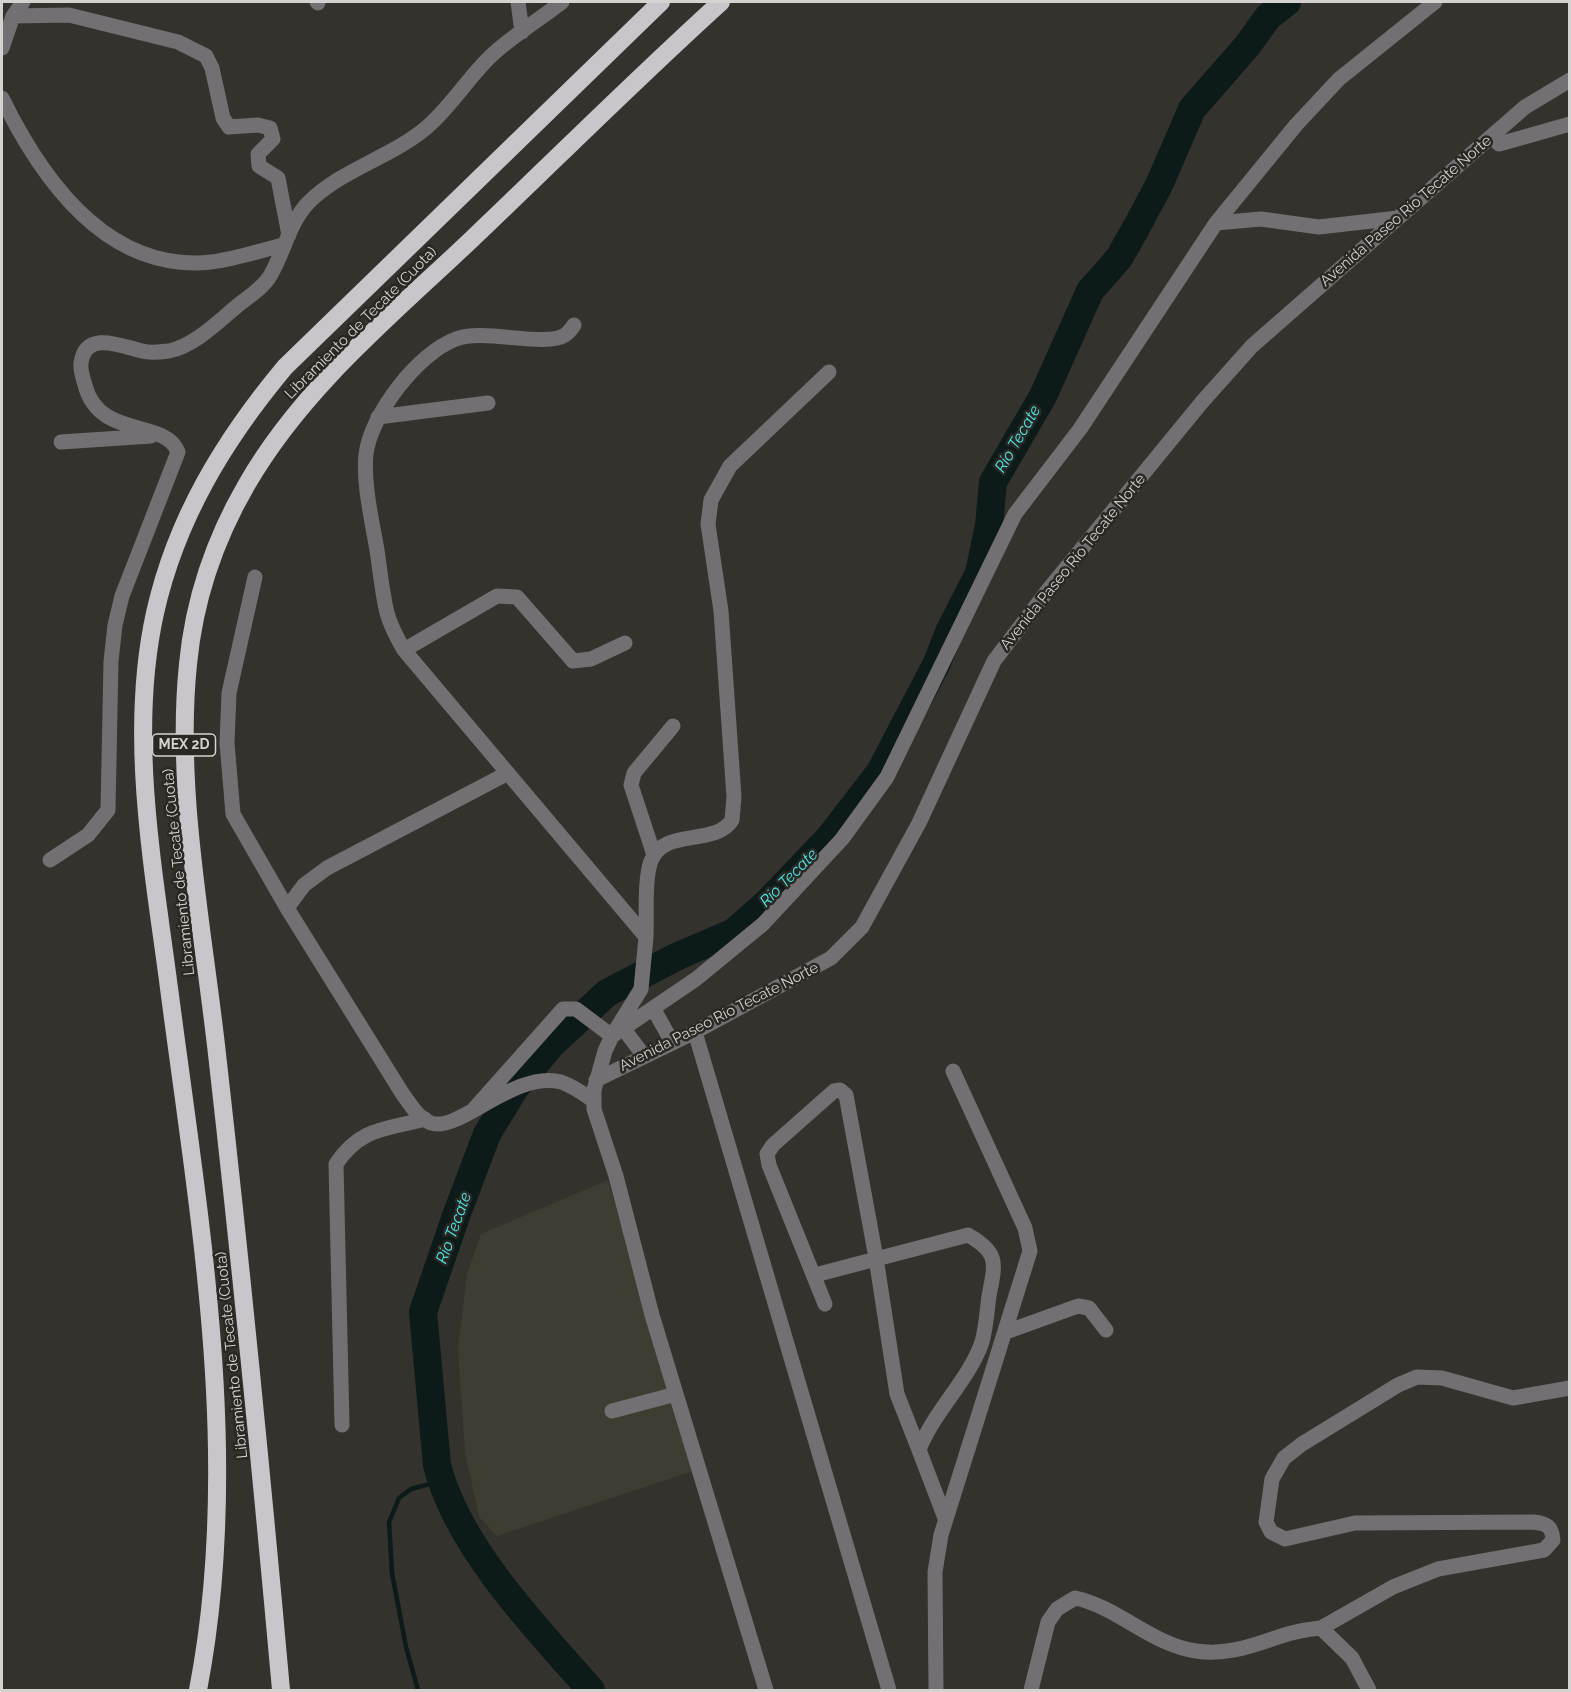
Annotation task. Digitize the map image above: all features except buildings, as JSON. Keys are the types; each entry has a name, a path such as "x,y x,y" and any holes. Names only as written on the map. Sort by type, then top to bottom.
{"highway":[{"name":"Libramiento de Tecate (Cuota)","path":"198,1690 212,1604 216,1547 217,1421 213,1352 146,797 145,673 162,586 184,523 210,470 239,424 285,366 661,2"},
{"name":"Libramiento de Tecate (Cuota)","path":"281,1690 241,1266 184,757 188,661 203,585 218,542 244,488 273,443 320,385 647,69 721,2"}],"street":[{"path":"2,48 13,16 23,2"},
{"path":"518,2 522,32"},
{"path":"50,860 88,835 108,810 111,661 115,625 122,596 178,452 168,438 113,422 98,409 88,398 80,366 82,356 91,347 103,342 122,344 142,352 169,351 184,346 211,328 258,289 270,276 305,206 321,191 361,165 394,150 425,129 452,104 493,54 562,2"},
{"path":"618,1032 696,979 764,924 842,839 887,777 1015,514 1080,429 1216,223 1296,125 1340,79 1435,2"},
{"path":"13,16 69,15 178,42 206,56 212,68 223,118 229,127 258,124 270,128 273,139 258,154 259,166 278,178 286,240"},
{"name":"Avenida Paseo Río Tecate Norte","path":"596,1080 695,1032 831,958 862,927 919,823 994,661 1062,572 1202,402 1252,346 1525,107 1569,80"},
{"path":"2,98 26,147 63,197 104,233 148,257 181,262 212,262 286,240"},
{"path":"1492,136 1499,144 1569,124"},
{"path":"1216,223 1261,219 1319,226 1398,218"},
{"path":"574,326 565,336 549,339 495,336 457,338 433,353 406,378 378,417 366,454 369,504 387,612 394,634 404,650 646,937"},
{"path":"766,1690 676,1394 594,1101 596,1080 641,989 646,953 649,871 654,855 665,845 717,831 732,820 735,797 721,611 708,524 711,500 730,466 829,372"},
{"path":"378,417 488,403"},
{"path":"61,442 159,436"},
{"path":"255,577 229,693 227,743 233,814 287,908 402,1094 425,1119 433,1124 451,1123 516,1088 549,1081 571,1086 594,1101"},
{"path":"404,650 497,596 517,597 573,661 591,659 625,644"},
{"path":"654,855 631,785 634,773 673,726"},
{"path":"287,908 304,885 327,868 508,773"},
{"path":"474,1109 557,1013 567,1007 576,1009 618,1032 644,1056"},
{"path":"653,1008 672,1042"},
{"path":"695,1032 889,1690"},
{"path":"936,1690 934,1572 945,1518 1029,1261 1030,1241 953,1071"},
{"path":"825,1304 769,1165 767,1154 773,1144 834,1091 840,1090 846,1095 876,1258 897,1394 945,1518"},
{"path":"342,1425 336,1164 347,1148 362,1136 425,1119"},
{"path":"815,1275 968,1235 986,1245 995,1262 982,1341 966,1371 933,1418 919,1450"},
{"path":"1006,1332 1078,1306 1089,1308 1106,1330"},
{"path":"1031,1690 1048,1622 1057,1609 1075,1598 1092,1602 1166,1642 1195,1651 1234,1653 1300,1630 1321,1628 1393,1587 1438,1569 1544,1550 1553,1540 1553,1530 1546,1524 1534,1522 1355,1523 1285,1539 1271,1532 1266,1522 1272,1479 1284,1458 1302,1444 1398,1385 1417,1377 1442,1378 1513,1398 1569,1388"},
{"path":"612,1411 676,1394"},
{"path":"1321,1628 1352,1658 1369,1690"}],"shaded area":[{"path":"608,1180 693,1471 497,1536 479,1517 465,1452 458,1348 467,1274 481,1234"}],"waterway":[{"name":"Río Tecate","path":"591,1690 524,1613 480,1556 447,1495 437,1465 423,1312 487,1134 515,1088 551,1045 607,993 678,956 734,932 768,902 829,838 880,772 937,663 950,630 979,573 989,525 993,482 1043,396 1090,291 1119,258 1136,228 1159,185 1192,109 1247,46 1268,17 1287,2"},
{"path":"418,1690 406,1647 392,1573 389,1522 399,1498 411,1489 441,1481"}]}
